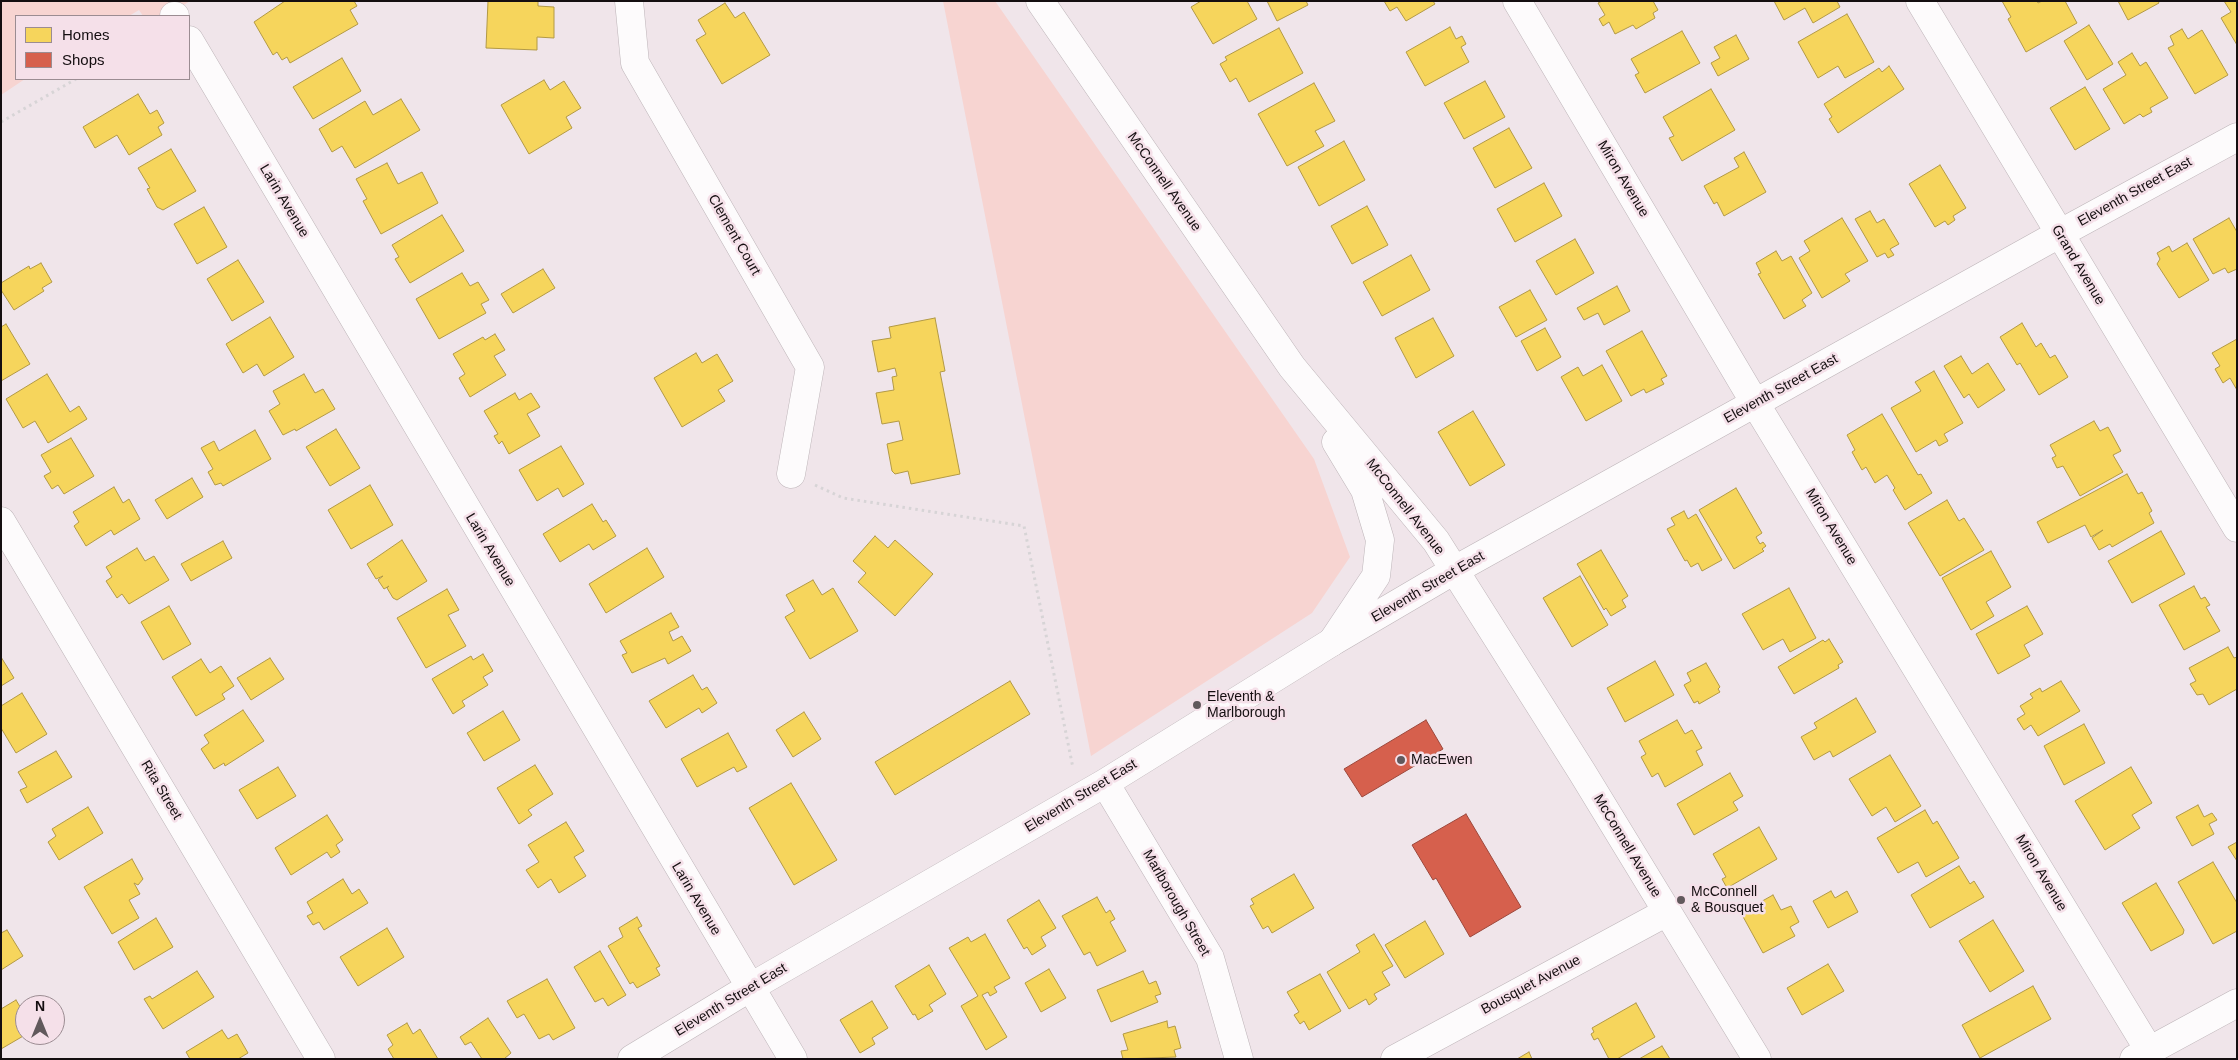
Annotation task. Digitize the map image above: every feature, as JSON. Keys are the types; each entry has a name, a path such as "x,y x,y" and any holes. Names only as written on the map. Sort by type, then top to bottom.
{"street":[{"name":"Clement Court","path":"629,1 635,63 810,367 791,474"},
{"name":"McConnell Avenue","path":"1040,1 1292,367 1436,541 1453,571 1582,772 1757,1059"},
{"name":"Miron Avenue","path":"1517,1 2141,1054"},
{"name":"Grand Avenue","path":"1920,1 2237,528"},
{"name":"Larin Avenue","path":"190,42 749,988 793,1059"},
{"name":"Eleventh Street East","path":"632,1059 749,988 1105,783 1332,642 1453,571 2059,234 2237,138"},
{"path":"1292,367 1365,490 1380,540 1376,576 1332,642"},
{"name":"Rita Street","path":"1,521 321,1059"},
{"name":"Marlborough Street","path":"1105,783 1210,958 1239,1059"},
{"name":"Bousquet Avenue","path":"1394,1059 1667,912"},
{"path":"2141,1054 2237,1003"}],"path":[{"path":"1,122 74,80"},
{"path":"791,474 844,498 1024,526 1079,798"}],"shaded area":[{"path":"1,1 190,1 169,15 142,15 139,10 131,15 15,15 15,80 24,80 1,95"},
{"path":"943,1 995,1 1314,459 1350,557 1312,613 1091,756"}],"building: Homes":[{"path":"285,1 354,1 357,6 350,10 358,24 290,63 287,57 282,60 277,52 273,55 254,22"},
{"path":"488,1 538,1 538,6 554,7 554,38 537,37 537,50 486,48"},
{"path":"1201,1 1247,1 1257,19 1213,44 1191,7"},
{"path":"1267,1 1306,1 1308,5 1277,21"},
{"path":"1384,1 1433,1 1435,4 1406,21 1397,7 1390,11"},
{"path":"1602,1 1653,1 1658,10 1653,13 1655,18 1636,29 1633,25 1615,34 1609,22 1603,26 1599,19 1605,15 1598,3"},
{"path":"1774,1 1837,1 1840,7 1813,23 1805,8 1784,20"},
{"path":"2002,1 2037,1 2038,3 2042,1 2065,1 2077,23 2026,52 2008,19 2011,17"},
{"path":"2118,1 2158,1 2159,3 2128,20"},
{"path":"2224,1 2237,1 2237,45 2221,18 2231,12"},
{"path":"725,3 735,18 744,12 770,55 722,84 696,40 706,34 698,20"},
{"path":"1847,14 1874,62 1845,78 1838,66 1818,78 1798,42"},
{"path":"2089,25 2113,64 2087,80 2064,41"},
{"path":"1450,27 1456,39 1462,36 1466,44 1461,47 1469,62 1425,86 1406,52"},
{"path":"1279,28 1303,73 1249,102 1236,78 1230,82 1220,64 1227,60 1225,57"},
{"path":"2182,29 2188,39 2202,30 2228,75 2195,94 2168,48 2174,45 2170,36"},
{"path":"1682,31 1700,63 1645,93 1635,75 1639,73 1631,59"},
{"path":"1736,35 1749,59 1718,76 1711,63 1720,58 1714,47"},
{"path":"2132,53 2140,66 2146,62 2168,98 2150,108 2152,112 2143,117 2140,114 2124,124 2103,89 2126,75 2118,62"},
{"path":"342,58 361,91 313,119 293,87"},
{"path":"1889,66 1904,89 1838,133 1829,119 1832,117 1824,104 1879,68 1882,72"},
{"path":"544,80 550,90 564,81 581,108 566,117 572,128 529,154 501,105"},
{"path":"1485,81 1505,117 1464,139 1444,103"},
{"path":"1314,83 1335,121 1315,131 1324,146 1287,166 1258,114"},
{"path":"2085,87 2110,129 2075,150 2050,108"},
{"path":"1711,89 1735,130 1682,161 1669,138 1674,136 1663,117"},
{"path":"138,94 150,114 157,110 164,123 158,127 162,135 129,155 117,135 95,148 83,127"},
{"path":"401,99 420,130 355,168 342,146 332,152 319,129 365,101 373,115"},
{"path":"1509,128 1532,168 1495,188 1473,148"},
{"path":"1344,141 1365,180 1319,206 1298,167"},
{"path":"171,149 196,191 163,210 157,207 147,189 150,188 138,168"},
{"path":"1744,152 1766,192 1724,216 1717,202 1714,204 1704,186 1739,167 1734,158"},
{"path":"387,163 398,184 422,172 438,203 381,234 363,201 367,199 356,179"},
{"path":"1940,165 1966,208 1953,216 1955,220 1948,225 1945,221 1935,227 1909,184"},
{"path":"1544,183 1562,216 1515,242 1497,209"},
{"path":"1367,206 1388,245 1352,264 1331,226"},
{"path":"204,207 227,247 197,264 174,224"},
{"path":"1870,211 1877,223 1884,219 1899,244 1890,249 1894,255 1888,258 1885,253 1877,257 1855,219"},
{"path":"442,215 464,251 410,283 395,259 399,257 392,245"},
{"path":"1842,218 1868,261 1845,274 1850,281 1822,298 1799,258 1810,251 1804,241"},
{"path":"2229,218 2237,232 2237,269 2228,273 2225,268 2213,274 2193,239"},
{"path":"1575,239 1594,273 1556,295 1536,261"},
{"path":"2187,243 2209,280 2179,298 2157,264 2160,259 2157,253 2169,246 2172,252"},
{"path":"1776,251 1782,261 1791,256 1812,293 1802,300 1806,306 1784,319 1758,274 1761,273 1756,263"},
{"path":"1411,255 1430,290 1382,316 1363,282"},
{"path":"238,260 264,302 232,321 207,279"},
{"path":"41,263 52,282 42,288 44,291 14,310 1,290 1,283 29,266 30,269"},
{"path":"543,269 555,288 513,313 501,294"},
{"path":"462,273 470,286 478,282 489,300 481,304 486,313 439,339 416,299"},
{"path":"1617,286 1630,311 1604,325 1598,313 1584,320 1577,308"},
{"path":"1530,290 1547,320 1516,337 1499,307"},
{"path":"270,317 294,357 264,376 257,364 243,373 226,344"},
{"path":"935,318 945,371 940,372 960,474 911,484 908,471 895,474 892,471 887,444 903,440 899,421 882,424 876,393 894,390 892,377 897,376 895,368 878,372 872,341 891,338 889,327"},
{"path":"1433,318 1454,356 1416,378 1395,338"},
{"path":"2022,323 2036,347 2041,343 2050,358 2055,355 2068,377 2039,395 2020,363 2017,365 2000,337"},
{"path":"6,324 30,364 1,381 1,327"},
{"path":"1545,328 1561,357 1537,371 1521,341"},
{"path":"1642,331 1667,376 1661,379 1664,384 1646,393 1644,389 1631,396 1606,351"},
{"path":"495,334 505,350 494,356 506,375 470,397 459,378 465,374 453,354 483,337 485,340"},
{"path":"2237,339 2237,390 2230,378 2223,383 2215,369 2220,366 2212,353"},
{"path":"696,353 702,363 717,354 733,381 718,390 725,401 682,427 654,378"},
{"path":"1961,356 1972,374 1988,363 2005,390 1978,408 1969,394 1964,398 1944,366"},
{"path":"1602,365 1622,401 1586,421 1561,377 1578,367 1583,376"},
{"path":"1934,371 1963,423 1944,434 1948,441 1939,446 1936,440 1916,452 1891,408 1921,391 1915,382"},
{"path":"47,374 70,412 79,406 87,419 48,443 35,421 23,428 6,399"},
{"path":"304,374 315,393 323,389 335,409 296,431 295,429 283,435 269,411 280,404 273,391"},
{"path":"515,393 519,400 531,393 540,407 527,414 540,436 509,454 502,441 499,444 494,436 498,434 484,411"},
{"path":"1473,411 1505,465 1470,486 1438,432"},
{"path":"1882,414 1918,475 1921,474 1932,493 1905,510 1893,490 1895,488 1887,475 1875,483 1866,467 1862,470 1852,452 1855,450 1847,435"},
{"path":"2094,421 2100,431 2108,427 2121,451 2113,455 2123,472 2080,496 2063,466 2057,468 2052,458 2056,456 2050,445"},
{"path":"336,429 360,468 330,486 306,447"},
{"path":"255,430 271,459 223,486 221,483 215,485 208,472 213,469 201,448 214,441 219,451"},
{"path":"71,438 94,476 64,494 58,485 52,489 44,476 51,472 41,455"},
{"path":"561,446 584,484 563,497 558,488 537,501 519,470"},
{"path":"2127,474 2138,494 2142,492 2152,511 2149,513 2154,523 2112,547 2110,544 2099,550 2092,538 2103,530 2091,537 2085,525 2048,543 2037,522"},
{"path":"192,478 203,497 167,519 155,500"},
{"path":"370,485 393,525 351,549 328,510"},
{"path":"114,487 123,503 129,499 140,519 114,535 111,530 86,546 74,526 79,522 73,512"},
{"path":"1736,488 1762,533 1756,537 1760,544 1763,542 1766,546 1762,549 1764,551 1734,569 1699,510"},
{"path":"1947,500 1959,521 1964,518 1984,550 1940,576 1908,523"},
{"path":"592,504 603,522 606,520 616,536 593,550 589,544 560,562 543,534"},
{"path":"1684,511 1688,519 1696,514 1722,560 1702,571 1698,563 1691,567 1687,560 1685,561 1667,529 1675,525 1671,518"},
{"path":"2161,531 2185,574 2132,603 2108,561"},
{"path":"875,536 888,548 895,540 933,574 895,616 858,582 866,573 853,561"},
{"path":"402,540 427,581 397,600 393,598 387,588 389,586 384,589 378,580 383,576 376,579 367,564"},
{"path":"223,541 232,558 191,581 181,564"},
{"path":"137,548 145,561 154,556 169,580 129,604 122,594 117,598 106,581 112,577 106,567"},
{"path":"647,548 664,577 606,613 589,584"},
{"path":"1601,550 1628,596 1622,600 1626,607 1611,616 1606,608 1604,610 1577,564"},
{"path":"1991,551 2011,587 1986,602 1994,616 1971,630 1942,578"},
{"path":"1580,576 1608,625 1572,647 1543,598"},
{"path":"813,580 822,595 833,588 858,631 810,659 785,617 795,611 786,595"},
{"path":"2194,586 2201,599 2205,597 2210,605 2206,607 2220,631 2184,650 2159,605"},
{"path":"1789,588 1816,638 1790,652 1783,639 1763,650 1742,614"},
{"path":"447,589 459,610 448,615 466,646 426,668 397,618"},
{"path":"169,606 191,644 163,660 141,622"},
{"path":"2027,606 2043,634 2024,645 2030,656 1998,674 1976,634"},
{"path":"671,613 679,627 669,632 673,641 682,636 691,651 668,664 665,658 632,673 622,655 627,653 620,641"},
{"path":"1829,639 1843,662 1838,665 1839,668 1794,694 1778,667 1823,640 1825,642"},
{"path":"2228,647 2234,658 2237,657 2237,689 2209,705 2203,694 2197,695 2190,684 2196,681 2189,668"},
{"path":"483,654 493,671 483,677 488,685 462,701 465,706 453,714 432,679 471,656 473,660"},
{"path":"1,657 14,678 1,686"},
{"path":"270,658 284,679 251,700 237,678"},
{"path":"201,659 210,673 221,666 234,686 222,694 225,699 196,716 172,677"},
{"path":"1655,661 1674,695 1625,722 1607,688"},
{"path":"1706,663 1720,687 1718,689 1720,692 1699,704 1698,701 1694,703 1684,685 1691,681 1687,673"},
{"path":"693,675 702,690 707,687 717,703 702,713 699,708 666,728 649,701"},
{"path":"1010,681 1030,714 895,795 875,762"},
{"path":"2061,681 2080,711 2038,736 2031,725 2024,730 2017,719 2025,714 2020,706 2033,698 2030,694 2040,688 2042,692"},
{"path":"22,693 47,734 16,753 1,728 1,706"},
{"path":"1856,698 1876,732 1833,757 1830,751 1814,760 1801,737 1817,728 1814,723"},
{"path":"243,710 264,741 225,766 224,763 214,769 201,749 209,743 204,735"},
{"path":"503,711 520,740 484,761 467,733"},
{"path":"804,712 821,739 793,757 776,730"},
{"path":"1677,720 1685,734 1692,730 1702,748 1696,751 1703,765 1665,787 1658,773 1652,777 1641,757 1646,754 1639,741"},
{"path":"2084,724 2105,763 2064,785 2044,746"},
{"path":"728,733 747,767 737,772 734,767 697,787 681,759"},
{"path":"56,751 72,777 27,803 20,790 27,787 18,772"},
{"path":"1890,755 1921,806 1895,822 1886,807 1872,816 1849,779"},
{"path":"535,765 553,794 528,810 532,815 519,824 497,788"},
{"path":"278,767 296,796 257,819 239,790"},
{"path":"2131,767 2152,803 2132,815 2140,828 2105,850 2075,801"},
{"path":"1730,773 1743,796 1733,802 1738,810 1694,835 1677,804"},
{"path":"791,783 837,860 794,885 749,808"},
{"path":"2198,805 2204,817 2212,813 2217,820 2209,824 2214,834 2192,846 2176,817"},
{"path":"88,807 103,833 59,860 48,842 56,836 52,829"},
{"path":"1925,810 1933,824 1937,821 1959,858 1926,877 1918,862 1898,873 1877,838"},
{"path":"327,815 343,840 336,845 340,852 331,858 327,852 291,875 275,848"},
{"path":"566,822 584,851 574,857 586,876 559,893 551,879 538,888 526,870 539,862 528,845"},
{"path":"1759,827 1777,859 1727,888 1722,879 1726,877 1713,854"},
{"path":"2237,842 2237,861 2228,847"},
{"path":"132,859 143,879 138,885 134,883 140,894 129,900 139,918 112,934 84,887"},
{"path":"2213,862 2237,903 2237,931 2213,944 2178,882"},
{"path":"1959,866 1970,884 1974,881 1984,897 1930,928 1911,895"},
{"path":"1294,874 1314,908 1272,933 1268,926 1263,929 1250,906 1254,904 1251,899"},
{"path":"343,879 352,894 359,889 368,903 324,930 319,922 313,925 307,916 313,913 307,902"},
{"path":"2156,883 2184,930 2183,934 2151,951 2122,903"},
{"path":"1831,891 1835,898 1847,891 1858,912 1828,928 1813,901"},
{"path":"1773,895 1781,910 1791,906 1799,922 1790,927 1795,936 1763,953 1741,913"},
{"path":"1097,897 1106,913 1110,910 1115,919 1110,922 1126,951 1097,966 1090,952 1084,955 1062,916"},
{"path":"1039,900 1056,928 1041,937 1046,946 1032,955 1027,947 1024,949 1007,920"},
{"path":"637,917 642,926 638,928 660,966 656,968 660,975 637,988 633,982 630,984 608,946 623,937 619,928"},
{"path":"156,918 173,947 134,970 118,942"},
{"path":"1993,920 2024,971 1990,992 1959,941"},
{"path":"1425,921 1444,954 1405,978 1385,945"},
{"path":"387,928 404,957 358,986 340,957"},
{"path":"7,930 23,956 1,970 1,933"},
{"path":"985,934 1010,978 994,987 997,992 990,996 988,992 982,995 1007,1037 986,1050 961,1006 978,996 949,948 968,937 971,942"},
{"path":"1374,934 1393,966 1382,972 1390,985 1374,994 1377,999 1369,1005 1366,999 1349,1009 1327,972 1360,952 1356,945"},
{"path":"600,951 626,995 608,1006 603,998 595,1002 574,967"},
{"path":"1828,964 1844,991 1802,1015 1787,988"},
{"path":"929,965 946,994 929,1005 933,1011 918,1020 895,986"},
{"path":"1049,969 1066,998 1041,1012 1025,983"},
{"path":"197,971 214,997 163,1029 144,999 150,996 152,999"},
{"path":"1143,971 1149,984 1156,981 1161,994 1155,996 1158,1002 1111,1022 1097,990"},
{"path":"1320,974 1341,1011 1309,1030 1304,1021 1300,1024 1294,1015 1299,1012 1287,992"},
{"path":"547,979 575,1028 553,1040 549,1034 539,1039 524,1014 517,1018 507,1001"},
{"path":"2033,986 2051,1019 1980,1058 1962,1025"},
{"path":"15,1001 15,1041 1,1049 1,1009"},
{"path":"872,1001 888,1028 872,1038 875,1044 860,1053 840,1020"},
{"path":"1636,1003 1655,1037 1617,1059 1609,1059 1598,1038 1594,1040 1591,1034 1594,1032 1592,1028"},
{"path":"488,1018 511,1053 504,1059 482,1059 471,1042 465,1045 460,1037"},
{"path":"1167,1021 1168,1028 1175,1026 1181,1048 1174,1050 1176,1057 1123,1059 1121,1051 1128,1050 1123,1034"},
{"path":"407,1023 413,1034 420,1029 438,1059 394,1059 388,1049 393,1045 387,1035"},
{"path":"222,1030 228,1039 237,1034 248,1053 238,1059 190,1059 186,1052"},
{"path":"1662,1046 1670,1059 1639,1059"},
{"path":"1529,1052 1532,1059 1517,1059"}],"building: Shops":[{"path":"1426,720 1443,749 1362,797 1344,769"},
{"path":"1466,814 1521,907 1470,937 1436,878 1433,880 1412,845"}],"place":[{"name":"Eleventh & Marlborough","path":"1197,705"},
{"name":"MacEwen","path":"1401,760"},
{"name":"McConnell & Bousquet","path":"1681,900"}]}
